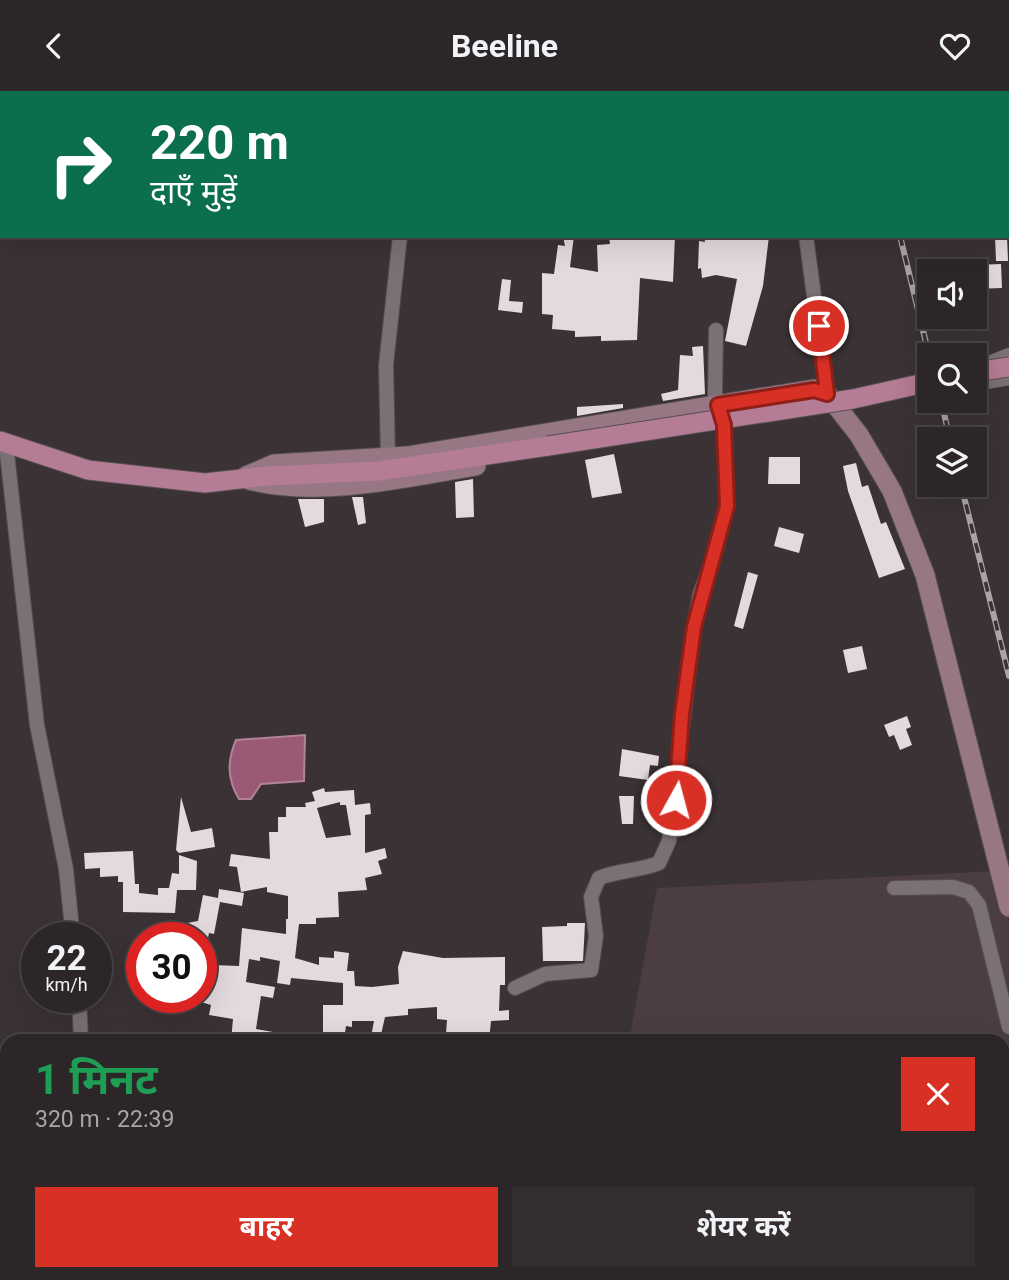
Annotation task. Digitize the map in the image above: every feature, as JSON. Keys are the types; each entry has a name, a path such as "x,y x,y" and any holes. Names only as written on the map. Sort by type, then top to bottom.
{"main road":[{"path":"987,370 1009,367"},
{"path":"3,443 88,470 205,483 379,471 853,399 917,385"},
{"path":"242,479 250,472 274,464 388,458 814,390 827,394 859,435 892,491 925,575 1009,907"},
{"path":"242,479 287,487 370,481 724,425 817,414 844,417"}],"street":[{"path":"388,458 386,365 400,238"},
{"path":"806,238 827,394"},
{"path":"515,988 545,974 591,970 596,936 591,897 599,878 613,872 635,872 659,863 669,841 694,627 727,506 724,425 715,397 716,330"},
{"path":"1009,357 977,370 981,381 1009,376"},
{"path":"3,443 37,725 66,869 71,922"},
{"path":"894,888 953,887 969,892 979,905 1009,1027"},
{"path":"80,1013 81,1034"}],"shaded area":[{"path":"305,735 304,781 261,784 251,799 239,799 232,784 230,770 236,740"},
{"path":"996,871 1009,923 1009,1034 630,1034 657,888"}],"building":[{"path":"563,238 574,238 570,267 598,272 597,245 610,244 609,238 675,238 673,282 640,278 637,340 601,341 601,336 575,337 575,331 552,329 553,315 542,314 542,273 554,274 558,245 565,246"},
{"path":"704,238 769,238 763,286 746,346 725,341 737,279 716,275 702,278 701,268 698,269 699,241 705,242"},
{"path":"995,238 1007,238 1008,261 996,261"},
{"path":"1001,264 1002,288 987,289 987,265"},
{"path":"502,279 511,280 509,301 523,302 522,313 498,310"},
{"path":"703,346 705,394 663,401 661,394 678,390 680,355 693,356 692,347"},
{"path":"623,404 623,408 577,416 577,407"},
{"path":"614,454 622,493 592,498 585,460"},
{"path":"769,457 800,457 800,484 768,484"},
{"path":"856,463 862,487 868,485 881,524 886,522 905,569 879,578 848,491 843,466"},
{"path":"473,479 474,517 456,518 455,482"},
{"path":"352,497 363,497 366,523 358,525"},
{"path":"298,499 324,499 324,522 305,527"},
{"path":"779,527 804,534 799,553 774,546"},
{"path":"748,572 758,575 743,629 734,626"},
{"path":"862,646 867,669 848,673 843,650"},
{"path":"907,716 911,727 906,729 912,745 900,750 894,735 889,737 884,725"},
{"path":"622,749 659,756 658,766 650,765 648,780 619,776"},
{"path":"324,788 325,792 354,790 355,805 370,803 371,814 365,815 365,853 385,848 387,858 378,861 382,874 365,878 367,890 338,892 339,917 316,918 316,924 299,924 295,958 319,965 319,957 334,958 334,951 349,953 347,971 354,971 355,986 372,987 399,984 398,967 403,951 443,958 505,957 505,985 500,985 499,1011 509,1010 509,1020 491,1021 490,1034 446,1034 447,1020 437,1019 437,1007 408,1009 408,1015 385,1017 381,1034 372,1034 374,1021 352,1021 352,1027 346,1026 345,1034 323,1034 323,1005 343,1005 343,983 291,978 290,985 277,983 280,961 260,957 260,961 249,959 246,982 275,987 273,998 261,996 256,1029 273,1034 232,1034 233,1019 209,1015 217,1013 217,965 239,966 242,928 286,934 288,896 267,892 267,887 241,892 237,867 229,866 231,854 270,859 269,832 278,832 278,817 286,817 286,807 306,807 305,803 315,801 312,792","holes":["340,802 340,805 346,805 351,835 326,838 317,808"]},
{"path":"619,796 634,796 633,824 622,824"},
{"path":"181,797 191,832 212,828 215,847 179,853 176,850"},
{"path":"133,851 135,884 139,884 139,893 158,895 158,888 169,888 172,873 179,874 179,855 197,861 196,890 177,890 175,913 123,912 123,882 118,882 118,876 100,877 100,868 85,869 84,853"},
{"path":"219,889 244,893 242,906 220,902 216,922 192,922 198,921 203,895 218,898"},
{"path":"567,923 585,923 583,961 543,961 542,927 567,926"}],"railway":[{"path":"900,238 926,343"},
{"path":"944,413 947,427"},
{"path":"964,497 1009,676"}],"route":[{"path":"676,800 682,714 694,627 700,594 717,548 727,506 724,425 718,405 814,390 827,394 819,326"}]}
